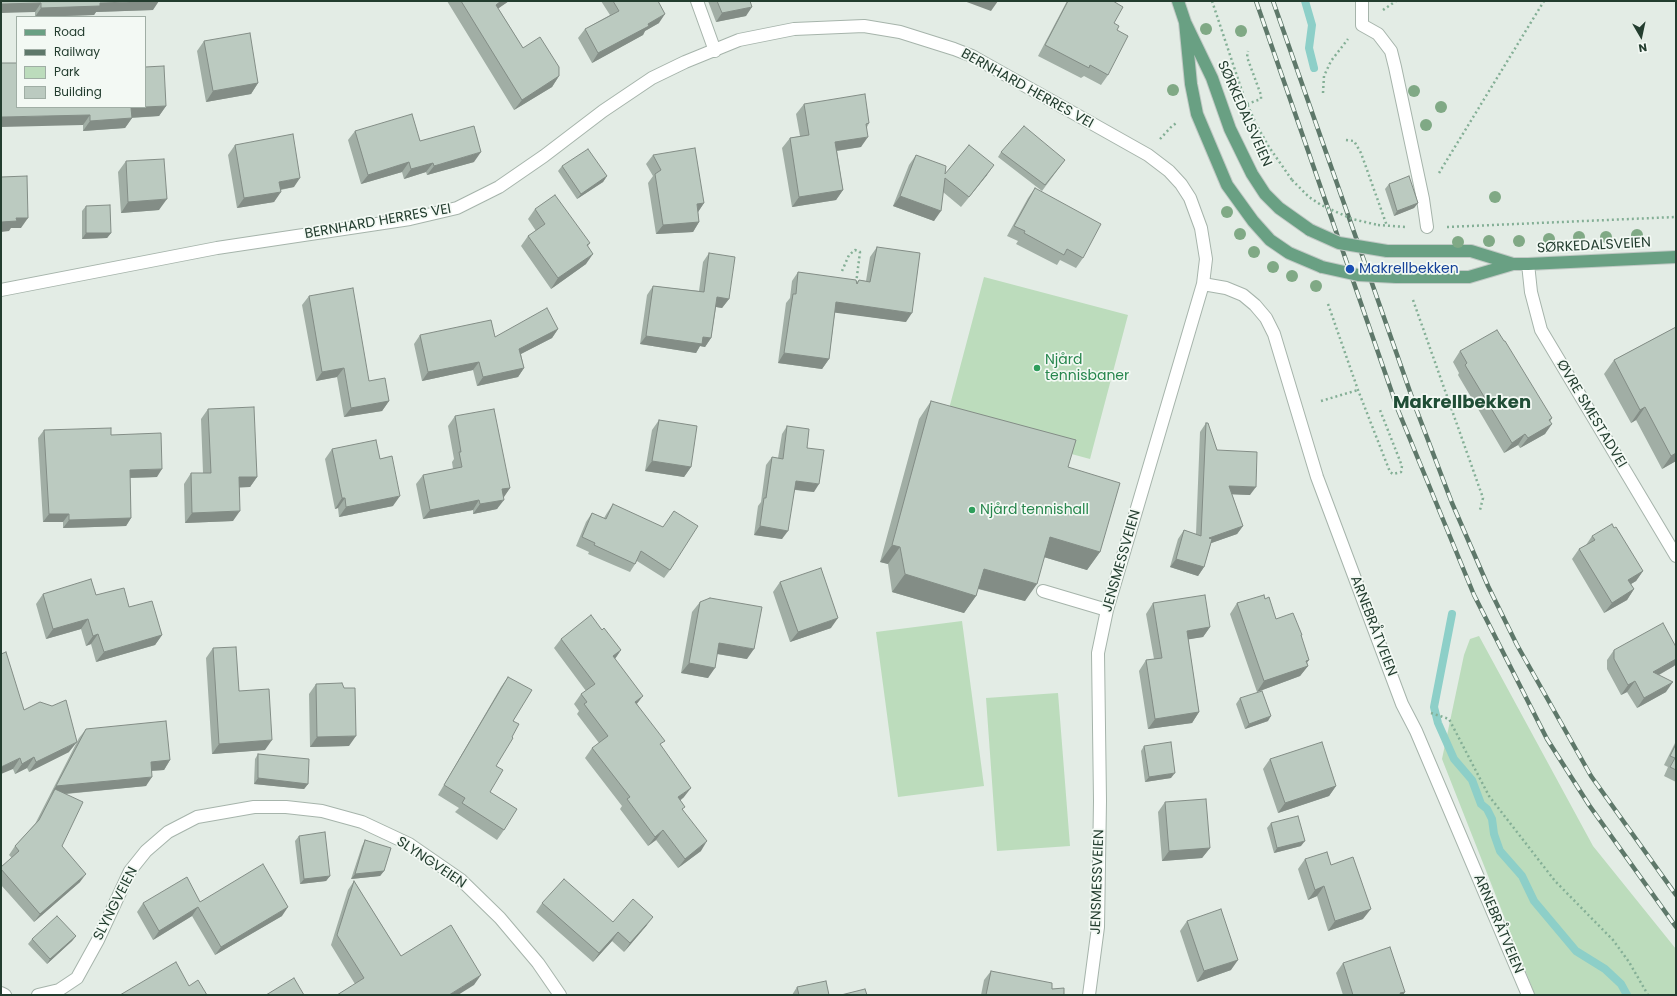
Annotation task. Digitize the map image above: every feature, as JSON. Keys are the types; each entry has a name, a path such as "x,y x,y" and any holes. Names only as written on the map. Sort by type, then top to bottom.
{"main road":[{"name":"SØRKEDALSVEIEN","path":"1178,1 1185,22 1212,78 1230,129 1252,174 1265,194 1279,208 1310,230 1339,243 1387,251 1471,251 1513,264"},
{"name":"SØRKEDALSVEIEN","path":"1185,22 1191,84 1198,114 1226,185 1239,204 1270,240 1289,254 1322,267 1358,275 1396,277 1469,277 1513,264 1676,257"}],"street":[{"path":"696,1 715,51"},
{"path":"1362,1 1362,25 1378,34 1390,51 1423,199 1427,227"},
{"name":"BERNHARD HERRES VEI","path":"1,290 217,248 410,219 457,208 499,187 544,156 603,111 652,78 685,62 739,40 794,29 864,26 900,32 972,56 1148,155"},
{"name":"JENSMESSVEIEN","path":"1089,995 1098,927 1100,801 1098,653 1107,610 1203,284 1206,259 1197,212 1181,184 1169,171 1148,155"},
{"name":"ØVRE SMESTADVEI","path":"1528,264 1531,292 1541,330 1676,556"},
{"name":"ARNEBRÅTVEIEN","path":"1203,284 1226,288 1242,295 1255,305 1266,318 1274,334 1317,477 1402,704 1416,731 1528,995"},
{"path":"1043,590 1107,610"},
{"name":"SLYNGVEIEN","path":"38,995 59,990 77,978 98,940 130,871 146,851 168,832 197,817 254,807 286,807 322,811 362,822 409,844 461,880 500,918 538,963 560,995"},
{"path":"1,993 5,995"}],"path":[{"path":"1212,1 1247,104 1268,147 1292,180 1309,197 1326,208 1352,219 1387,226 1427,227 1676,217"},
{"path":"1423,199 1544,1"},
{"path":"1323,93 1324,76 1331,60 1362,25"},
{"path":"1247,104 1261,99 1261,95 1247,57 1248,51"},
{"path":"1148,155 1163,134 1180,121"},
{"path":"1346,140 1354,141 1361,154 1387,226"},
{"path":"842,271 849,255 855,250 860,252 856,288"},
{"path":"1413,300 1483,498 1480,510"},
{"path":"1328,304 1358,390 1390,472 1393,474 1401,472 1402,466 1380,410"},
{"path":"1320,401 1358,390"},
{"path":"1426,711 1449,719 1489,796 1555,881 1613,940 1629,962 1648,995"}],"green space":[{"name":"Njård tennisbaner","path":"984,277 1128,315 1090,459 946,420"},
{"path":"962,621 984,786 898,797 876,632"},
{"path":"1479,636 1593,846 1676,949 1676,995 1535,995 1442,759 1464,655 1470,639"},
{"path":"1058,693 1070,846 997,851 986,698"}],"building":[{"path":"1,1 159,1 100,3 100,6 41,8 41,3 1,4"},
{"path":"461,1 501,1 496,5 523,48 540,37 559,67 559,76 522,100"},
{"path":"613,1 658,1 665,14 648,24 649,26 598,53 585,29 619,11"},
{"path":"717,1 750,1 752,7 722,13"},
{"path":"1068,1 1113,1 1123,7 1114,23 1119,26 1117,30 1128,36 1108,75 1090,65 1089,68 1045,45"},
{"path":"250,33 258,83 213,91 204,41"},
{"path":"1,63 16,63 16,108 131,108 132,118 90,121 90,115 1,117"},
{"path":"164,66 166,106 146,107 146,67"},
{"path":"865,94 869,123 866,124 868,137 835,142 843,190 799,197 790,138 809,135 804,104"},
{"path":"412,114 420,141 474,126 481,152 434,166 433,163 411,169 409,162 368,175 355,131"},
{"path":"1024,126 1065,160 1045,185 1001,152"},
{"path":"293,134 300,178 279,182 281,192 244,198 235,145"},
{"path":"969,145 994,165 969,197 945,178 941,211 900,196 916,155 946,166 945,174"},
{"path":"695,148 704,203 697,204 699,222 663,225 655,174 661,170 653,155"},
{"path":"588,149 607,176 581,194 562,166"},
{"path":"164,159 167,199 128,202 126,161"},
{"path":"27,176 28,218 16,218 17,221 1,222 1,177"},
{"path":"1409,176 1418,203 1397,211 1389,184"},
{"path":"1035,188 1101,224 1083,258 1067,249 1064,255 1014,226"},
{"path":"555,195 590,243 587,245 593,254 558,278 528,236 545,224 535,209"},
{"path":"110,205 111,233 86,233 86,206"},
{"path":"877,247 920,253 912,313 836,302 829,359 784,353 793,294 796,294 798,272 856,280 857,284 859,280 870,282"},
{"path":"709,253 735,257 729,299 717,297 711,338 703,337 702,344 646,336 653,286 704,292"},
{"path":"353,288 369,381 385,378 389,401 351,408 344,368 322,372 309,296"},
{"path":"547,308 558,329 519,349 524,368 483,377 479,362 428,372 420,335 491,320 495,337"},
{"path":"1676,327 1676,453 1671,456 1645,407 1640,410 1614,360"},
{"path":"1497,330 1552,418 1549,420 1552,424 1528,438 1525,434 1512,443 1465,365 1467,363 1460,351"},
{"name":"Njård tennishall","path":"931,401 1076,440 1068,467 1120,483 1100,552 1050,537 1037,584 984,569 976,596 905,574 900,547 892,545"},
{"path":"254,407 257,477 239,477 240,511 192,513 191,473 211,473 208,409"},
{"path":"494,409 510,488 502,489 504,500 480,504 479,500 430,510 423,475 462,467 455,416"},
{"path":"659,420 697,426 691,467 652,461"},
{"path":"1206,423 1208,423 1217,450 1257,452 1256,487 1229,486 1243,526 1209,538 1212,539 1204,567 1176,559 1184,530 1201,536"},
{"path":"787,426 809,429 807,448 824,450 819,484 796,481 788,531 760,526 772,457 783,459"},
{"path":"111,428 111,435 161,433 162,469 130,470 131,518 69,520 69,514 49,514 44,430"},
{"path":"376,440 380,459 392,456 400,496 346,507 345,498 342,498 332,449"},
{"path":"613,504 663,527 674,511 698,526 670,570 641,551 635,564 594,545 595,543 582,537 592,513 606,519"},
{"path":"1612,524 1614,528 1616,527 1643,571 1628,580 1634,589 1612,603 1579,549 1595,540 1592,536"},
{"path":"821,568 838,618 798,632 780,582"},
{"path":"91,579 96,595 124,588 129,607 152,601 162,635 104,652 98,634 93,636 88,619 53,629 43,594"},
{"path":"1205,595 1210,627 1187,631 1199,712 1155,719 1146,660 1162,658 1153,603"},
{"path":"1264,595 1265,599 1269,597 1276,619 1293,613 1302,635 1309,660 1306,661 1308,666 1264,681 1237,603"},
{"path":"710,598 762,607 754,649 719,643 715,668 689,663 700,602"},
{"path":"591,615 602,630 604,628 621,650 613,656 643,696 635,702 665,741 660,744 691,788 678,797 685,807 682,809 707,841 685,859 663,830 655,837 627,799 630,797 592,748 608,736 584,704 587,702 581,694 595,684 561,639"},
{"path":"1663,623 1676,647 1676,659 1653,672 1673,682 1644,698 1635,681 1628,685 1614,659 1614,650"},
{"path":"236,647 239,691 269,689 272,740 219,744 213,648"},
{"path":"6,652 24,710 40,702 52,706 66,700 77,742 36,762 34,757 22,764 20,758 1,767 1,654"},
{"path":"508,677 532,690 513,721 519,724 512,737 513,738 496,766 503,770 490,792 517,809 504,830 462,803 465,798 444,785"},
{"path":"342,683 344,688 355,688 356,736 317,737 316,684"},
{"path":"1262,691 1271,716 1249,724 1240,698"},
{"path":"166,721 170,760 151,762 152,777 56,786 86,729"},
{"path":"1171,742 1175,773 1149,777 1144,746"},
{"path":"1322,742 1336,786 1285,803 1270,759"},
{"path":"1676,744 1676,770 1670,767 1675,758 1670,756"},
{"path":"258,754 309,759 308,784 258,778"},
{"path":"55,789 83,802 62,846 86,874 40,914 1,869 1,867 19,851 15,846 39,820"},
{"path":"1206,799 1210,848 1169,851 1165,802"},
{"path":"1298,816 1305,841 1277,848 1271,823"},
{"path":"325,832 330,876 304,879 299,836"},
{"path":"365,840 391,848 384,871 355,874"},
{"path":"1327,852 1331,865 1353,857 1371,909 1335,921 1324,886 1315,890 1305,859"},
{"path":"263,864 288,907 221,947 198,907 159,931 143,903 187,877 200,902"},
{"path":"564,879 613,922 633,899 653,917 630,943 618,932 599,953 542,903"},
{"path":"354,881 401,956 451,925 481,975 449,995 337,995 364,978 337,935"},
{"path":"1221,909 1238,960 1204,971 1187,921"},
{"path":"57,916 76,936 50,959 32,939"},
{"path":"1390,947 1405,992 1400,993 1401,995 1353,995 1343,963"},
{"path":"176,962 189,986 198,980 207,995 120,995"},
{"path":"991,971 1052,983 1052,989 1064,988 1064,995 986,995"},
{"path":"294,978 304,995 266,995"},
{"path":"826,981 829,995 799,995 797,987"},
{"path":"865,989 867,995 841,995"}],"waterway":[{"name":"Makrellbekken","path":"1305,1 1312,25 1309,48 1314,68"},
{"name":"Makrellbekken","path":"1452,614 1434,707 1438,723 1454,759 1472,780 1481,804 1487,809 1492,819 1494,834 1500,851 1522,876 1534,901 1576,951 1605,969 1621,984 1627,995"}],"railway":[{"path":"1256,1 1398,410 1474,595 1547,739 1589,805 1676,927"},
{"path":"1273,1 1415,406 1452,503 1488,586 1517,645 1591,776 1676,895"}],"place":[{"name":"Makrellbekken","path":"1350,269"},
{"name":"Njård tennisbaner","path":"1037,368"},
{"name":"Njård tennishall","path":"972,510"}],"district":[{"name":"Makrellbekken","path":"1462,403"}]}
